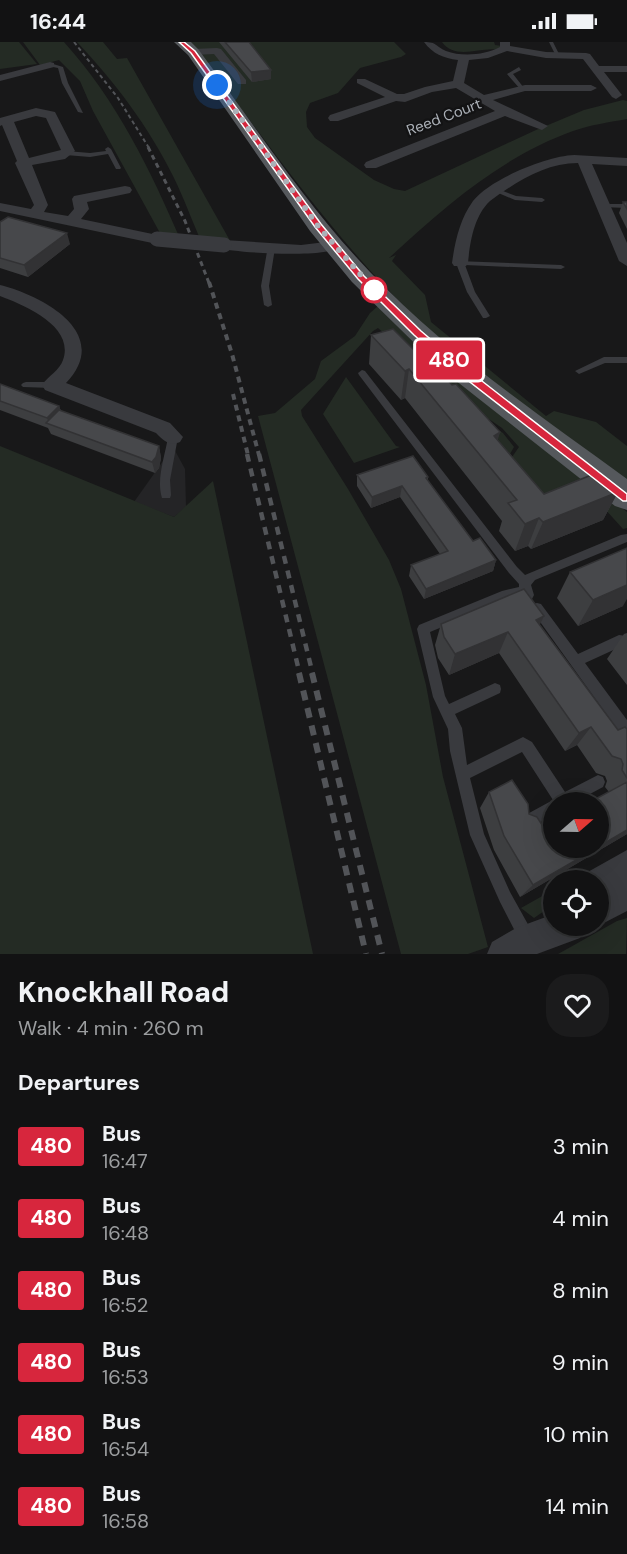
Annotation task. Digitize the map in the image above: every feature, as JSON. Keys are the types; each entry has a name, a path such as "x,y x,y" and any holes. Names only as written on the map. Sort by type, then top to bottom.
{"main road":[{"path":"188,47 334,246 367,283 451,363 627,497"}],"street":[{"path":"429,42 434,49 464,57 490,56 505,45 558,55 586,56 616,95"},
{"path":"188,47 217,50 242,82"},
{"path":"361,81 395,97 404,98 429,89 458,84 464,57"},
{"path":"0,78 50,65"},
{"path":"232,69 249,66"},
{"path":"597,69 627,69"},
{"name":"Reed Court","path":"458,84 505,112"},
{"name":"Reed Court","path":"482,99 521,88 591,88"},
{"path":"334,118 395,97"},
{"path":"22,163 66,153 68,150 50,114 36,112 3,121 41,206 35,215"},
{"path":"505,112 542,126"},
{"name":"Reed Court","path":"371,165 444,134 505,112"},
{"path":"347,113 359,120"},
{"path":"460,263 462,239 481,201 539,165 555,160 627,162"},
{"path":"584,161 627,261"},
{"path":"71,222 82,209 72,200 124,190"},
{"path":"0,207 157,239 308,250 334,246"},
{"path":"0,307 8,293 36,304 50,314 71,340 74,350 71,363 52,385 163,428 173,437"},
{"path":"609,878 627,866"},
{"path":"609,903 627,893"},
{"path":"520,945 543,925"},
{"path":"520,945 543,936"}],"lane":[{"path":"551,42 558,55"},
{"path":"50,65 60,67 65,83 81,112"},
{"path":"519,69 510,74 521,88"},
{"path":"66,153 91,155 109,150 118,168"},
{"path":"498,191 515,198 542,200"},
{"path":"604,206 627,206"},
{"path":"268,305 265,286 271,248"},
{"path":"486,316 471,292 460,263 561,267"},
{"path":"579,371 604,360 627,360"},
{"path":"362,373 526,586 575,661 627,731"},
{"path":"26,385 52,385"},
{"path":"166,495 165,480 173,437"},
{"path":"520,945 505,897 477,835 457,751 455,728 438,692 423,629 526,586 531,577 626,538"},
{"path":"575,661 619,641 627,642"},
{"path":"446,712 495,689"},
{"path":"463,774 523,744 556,792"},
{"path":"580,792 598,782"},
{"path":"524,823 543,813"}],"shaded area":[{"path":"0,42 19,42 37,64 0,69"},
{"path":"23,42 64,42 83,65 131,137 181,241 160,233 93,111 80,81 59,60 40,65"},
{"path":"77,42 103,42 117,59 127,58 233,246 202,243 177,184 142,122"},
{"path":"191,42 394,42 406,54 360,68 338,93 310,103 306,112 307,127 315,138 374,180 405,191 584,110 627,101 627,119 573,131 547,142 498,169 452,202 389,258 396,255 392,261 425,295 431,322 546,416 554,411 596,422 627,446 627,481 463,359 381,283 324,216"},
{"path":"442,42 494,42 495,45 502,46 499,50 461,52 447,48"},
{"path":"378,306 627,512 627,528 623,529 604,508 539,497 442,391 503,433 514,447 510,454 512,457 519,447 502,428 446,390 378,328 301,410 302,416 389,560 401,589 426,685 443,777 488,947 468,954 401,954 258,416 275,413 315,379 321,361 355,336 370,313"},
{"path":"346,377 396,446 400,447 354,463 323,414"},
{"path":"0,446 174,517 213,481 313,954 0,954"},
{"path":"173,447 185,469 186,507 174,517 134,502"},
{"path":"543,896 543,912 534,918 521,908"},
{"path":"627,918 626,954 558,954 590,936 609,936 609,925"}],"building":[{"path":"225,42 249,42 271,70 251,72"},
{"path":"8,217 67,233 24,265 0,258 0,222"},
{"path":"393,329 430,366 434,365 452,385 456,384 500,432 494,436 544,494 599,472 618,492 543,522 539,518 525,524 508,503 517,500 409,369 405,371 371,335"},
{"path":"0,384 59,406 47,418 0,401"},
{"path":"59,410 159,446 156,457 152,462 46,423"},
{"path":"413,456 428,477 426,478 473,541 480,538 496,560 426,589 411,565 448,551 402,486 372,497 357,475"},
{"path":"627,548 627,585 593,600 570,572"},
{"path":"524,589 544,616 536,620 618,730 625,727 627,729 627,778 622,770 621,759 612,756 591,727 579,733 508,632 455,654 444,637 441,624"},
{"path":"512,780 528,804 529,814 537,817 543,826 543,858 580,858 559,870 543,870 543,879 533,885 504,836 489,792"},
{"path":"627,782 627,830 609,841 609,792"}],"railway":[{"path":"74,42 118,98 149,148"},
{"path":"148,147 185,221 209,283"},
{"path":"209,282 232,354 259,455"},
{"path":"233,394 248,455"},
{"path":"247,454 300,675"},
{"path":"259,454 313,675"},
{"path":"299,673 366,954"},
{"path":"312,673 382,954"}],"bus line":[{"name":"480","path":"182,42 193,52 318,226 361,277 451,363 627,497"}],"route":[{"path":"217,85 318,226 374,290"}]}
